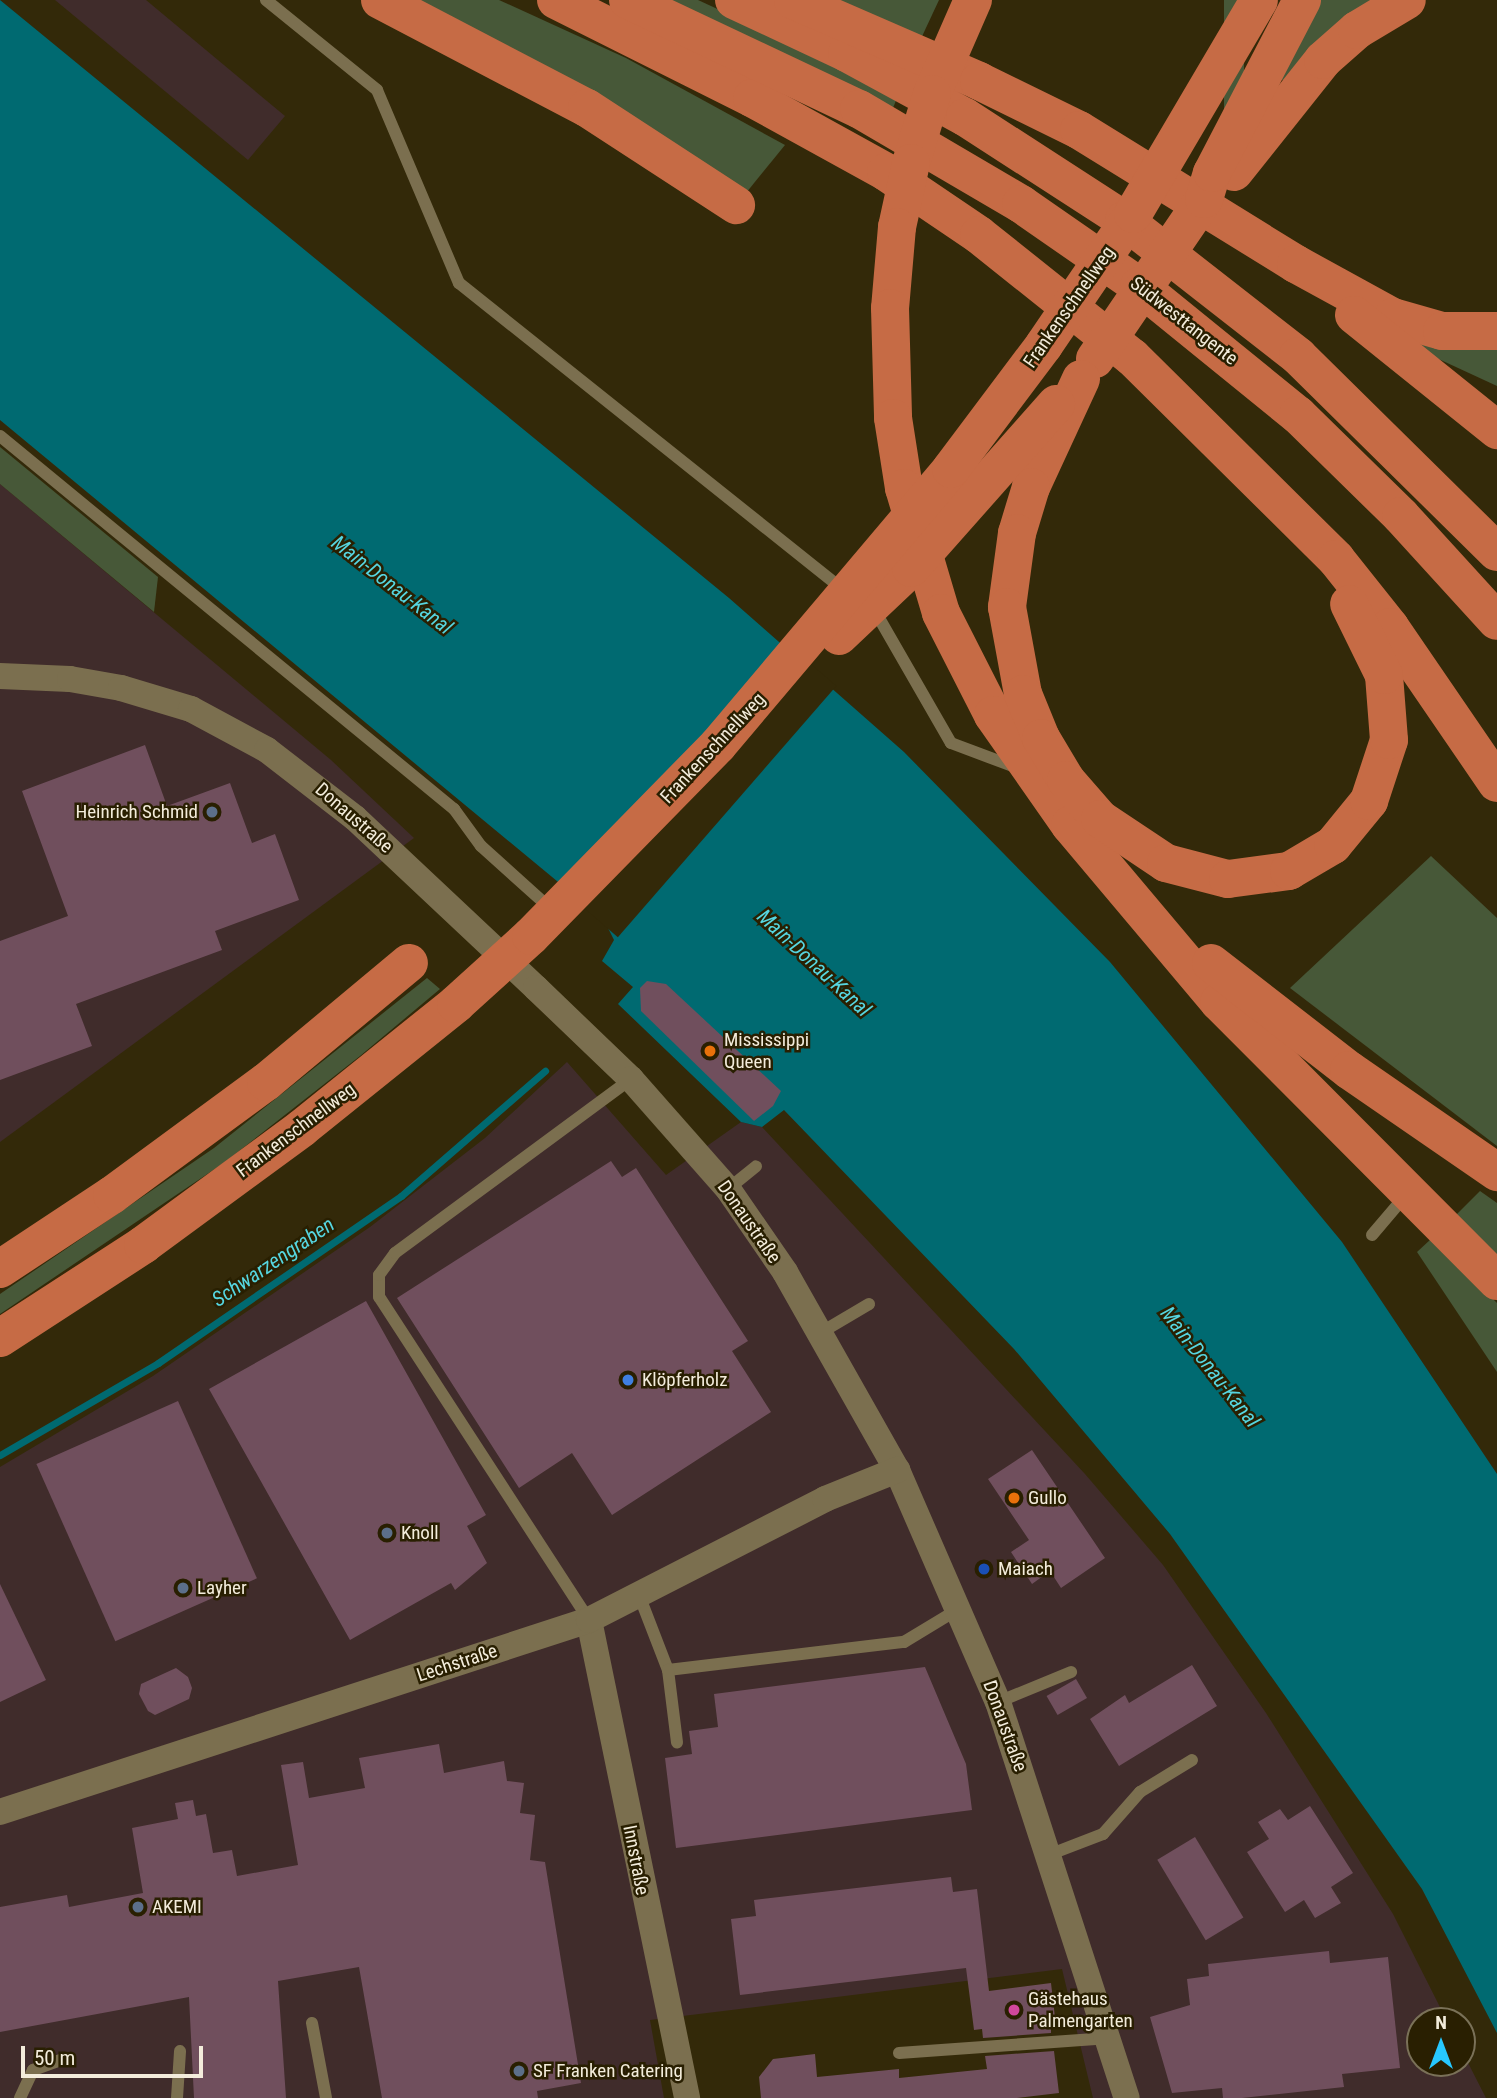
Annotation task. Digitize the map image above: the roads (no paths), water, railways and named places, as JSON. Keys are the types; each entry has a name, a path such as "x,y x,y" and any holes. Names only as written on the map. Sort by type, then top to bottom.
{"highway":[{"path":"380,0 587,108 736,205"},
{"path":"556,0 764,104 886,172 979,235 1151,373 1296,519 1375,607 1497,783"},
{"name":"Südwesttangente","path":"628,0 859,109 999,190 1139,286 1298,415 1401,516 1497,621"},
{"path":"734,0 847,53 965,117 1134,227 1298,356 1497,552"},
{"path":"793,0 979,80 1079,130 1296,264 1416,325 1442,331 1497,331"},
{"name":"Frankenschnellweg","path":"0,1338 143,1245 302,1128 456,1004 604,863 753,705 992,416 1172,150 1259,0"},
{"path":"1214,184 1302,0"},
{"path":"753,705 856,622 911,568 1082,379 1214,184 1323,60 1357,30 1407,0"},
{"path":"969,8 922,121 897,228 889,366 897,448 912,528 958,652 1031,773 1219,1002 1497,1281"},
{"path":"1296,264 1335,301 1497,430"},
{"path":"1082,379 1031,487 1009,569 1010,646 1023,695 1066,780 1100,819 1166,863 1212,877 1248,879 1289,870 1333,845 1368,801 1389,740 1387,692 1373,648 1296,519"},
{"path":"1132,896 1287,1024 1497,1172"},
{"path":"0,1269 112,1195 266,1082 410,963"}],"street":[{"name":"Donaustraße","path":"0,676 70,679 121,688 191,709 235,730 314,783 523,966 631,1079 728,1189 820,1333 897,1470 998,1702 1051,1854 1128,2098"},
{"name":"Lechstraße","path":"0,1812 589,1620 825,1499 897,1470"},
{"name":"Innstraße","path":"589,1620 687,2098"}],"lane":[{"path":"266,0 377,90 459,283 879,618 951,743 1031,773"},
{"path":"0,436 454,809 481,846 566,922"},
{"path":"589,1620 379,1297 379,1275 395,1253 631,1079"},
{"path":"728,1189 756,1166"},
{"path":"1372,1235 1408,1192"},
{"path":"820,1333 869,1304"},
{"path":"639,1595 668,1670 677,1742"},
{"path":"668,1670 904,1642 957,1609"},
{"path":"998,1702 1071,1672"},
{"path":"1051,1854 1103,1834 1140,1792 1192,1760"},
{"path":"312,2023 326,2098"},
{"path":"899,2053 1110,2038"},
{"path":"177,2098 180,2051"},
{"path":"20,2098 33,2070 61,2060"}],"water":[{"name":"Main-Donau-Kanal","path":"0,0 729,598 904,752 1110,962 1342,1242 1497,1474 1497,2033 1422,1889 1170,1534 1014,1349 784,1110 762,1127 741,1122 618,1004 633,987 602,961 614,940 604,920 0,420"}],"waterway":[{"name":"Schwarzengraben","path":"0,1455 158,1363 401,1196 545,1071"}],"place":[{"name":"Heinrich Schmid","path":"212,812"},
{"name":"Mississippi Queen","path":"710,1051"},
{"name":"Klöpferholz","path":"628,1380"},
{"name":"Gullo","path":"1014,1498"},
{"name":"Knoll","path":"387,1533"},
{"name":"Maiach","path":"984,1569"},
{"name":"Layher","path":"183,1588"},
{"name":"AKEMI","path":"138,1907"},
{"name":"Gästehaus Palmengarten","path":"1014,2010"},
{"name":"SF Franken Catering","path":"519,2071"}]}
